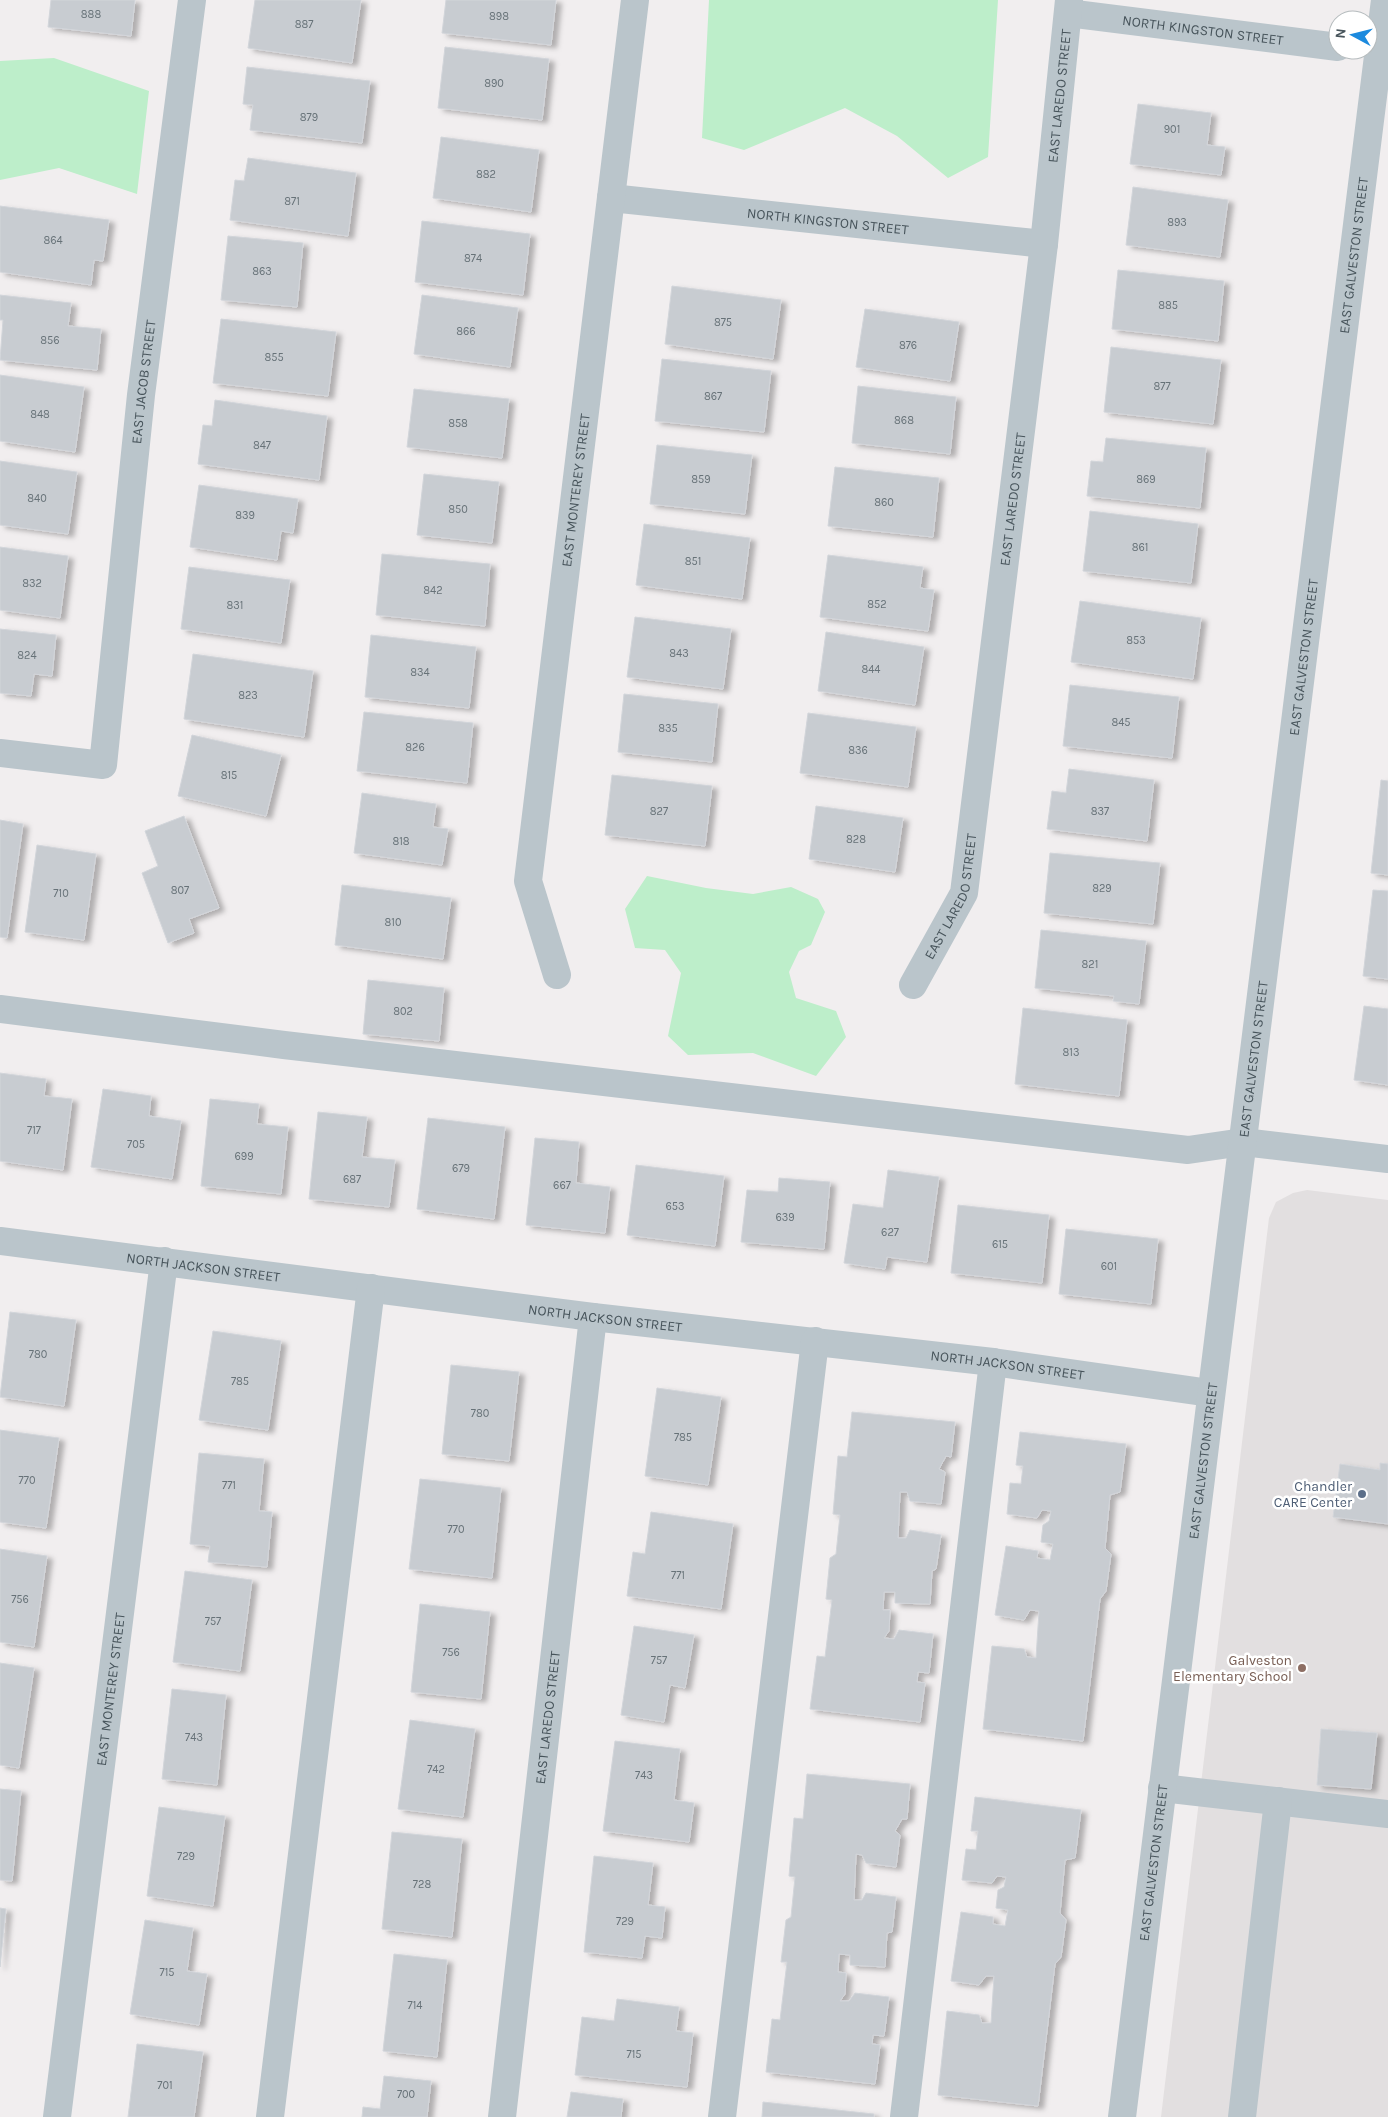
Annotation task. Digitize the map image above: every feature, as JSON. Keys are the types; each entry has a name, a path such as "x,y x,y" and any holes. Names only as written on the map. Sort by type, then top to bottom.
{"street":[{"name":"EAST JACOB STREET","path":"0,753 103,765 141,395 192,0"},
{"name":"EAST MONTEREY STREET","path":"557,975 528,881 635,0"},
{"name":"EAST GALVESTON STREET","path":"1378,39 1384,0"},
{"name":"NORTH KINGSTON STREET","path":"1069,6 1328,45"},
{"name":"EAST LAREDO STREET","path":"913,985 964,893 1044,244 1069,6"},
{"name":"EAST GALVESTON STREET","path":"1122,2117 1375,60"},
{"name":"NORTH KINGSTON STREET","path":"611,198 1044,244"},
{"path":"0,1009 284,1045 1188,1150 1243,1142 1388,1159"},
{"name":"NORTH JACKSON STREET","path":"0,1241 593,1317 993,1362 1210,1393"},
{"name":"EAST MONTEREY STREET","path":"57,2117 164,1261"},
{"path":"270,2117 372,1288"},
{"name":"EAST LAREDO STREET","path":"502,2117 593,1317"},
{"path":"722,2117 815,1341"},
{"path":"904,2117 993,1362"},
{"path":"1162,1788 1376,1812"},
{"path":"1242,2117 1278,1801"}],"shaded area":[{"name":"Galveston Elementary School","path":"1307,1190 1388,1200 1388,2117 1161,2117 1269,1218 1276,1202 1293,1193"}],"green space":[{"path":"709,0 998,0 988,157 948,178 897,136 845,108 744,150 702,138"},
{"path":"54,58 149,91 137,194 59,168 0,180 0,61"},
{"path":"647,876 706,888 753,894 791,887 818,899 825,912 811,945 799,951 789,972 796,998 836,1011 846,1037 816,1076 753,1053 688,1055 668,1036 681,973 665,950 635,948 625,909"}],"building":[{"path":"51,0 135,0 131,36 48,27"},
{"path":"255,0 361,0 352,63 248,48"},
{"path":"446,0 556,0 551,45 442,33"},
{"path":"445,47 549,59 542,120 438,108"},
{"path":"247,67 370,81 362,143 250,130 253,105 243,104"},
{"path":"1138,104 1211,113 1207,145 1225,147 1221,175 1130,164"},
{"path":"441,137 539,150 531,212 433,198"},
{"path":"248,158 356,173 348,236 230,220 235,180 244,181"},
{"path":"1133,187 1228,200 1220,257 1126,245"},
{"path":"0,206 109,220 103,261 94,260 91,285 0,272"},
{"path":"422,221 530,234 523,295 415,282"},
{"path":"228,236 303,243 297,307 221,300"},
{"path":"1118,270 1224,281 1218,341 1112,329"},
{"path":"672,286 781,300 773,359 665,344"},
{"path":"0,295 71,303 68,326 101,329 97,370 0,360 3,320 0,320"},
{"path":"422,295 518,308 510,367 414,354"},
{"path":"865,309 959,322 950,381 856,367"},
{"path":"221,319 336,332 328,396 213,383"},
{"path":"1111,347 1221,360 1213,424 1104,412"},
{"path":"662,359 771,371 764,432 655,421"},
{"path":"0,375 84,387 75,452 0,441"},
{"path":"858,386 956,397 950,454 852,443"},
{"path":"414,389 509,399 502,458 407,447"},
{"path":"215,400 327,416 319,480 198,464 203,425 212,426"},
{"path":"1106,438 1206,448 1200,508 1087,496 1091,461 1103,462"},
{"path":"657,445 752,455 745,514 650,504"},
{"path":"0,461 77,472 68,534 0,525"},
{"path":"835,467 939,478 933,537 828,526"},
{"path":"424,474 499,482 492,543 417,535"},
{"path":"199,485 298,499 293,533 281,531 277,560 190,547"},
{"path":"1090,511 1198,524 1191,583 1083,571"},
{"path":"644,524 750,538 742,599 636,585"},
{"path":"0,547 68,556 60,618 0,610"},
{"path":"382,554 490,564 485,626 376,615"},
{"path":"828,555 923,567 920,588 934,590 928,631 820,617"},
{"path":"189,567 290,580 281,643 181,629"},
{"path":"1080,601 1201,618 1193,679 1071,662"},
{"path":"635,617 731,629 723,689 627,677"},
{"path":"0,629 56,635 52,676 34,674 31,696 0,693"},
{"path":"826,632 924,647 915,705 818,691"},
{"path":"371,635 476,647 469,708 365,697"},
{"path":"193,654 313,671 304,737 184,719"},
{"path":"1070,685 1179,697 1172,758 1063,746"},
{"path":"624,694 718,704 712,762 618,752"},
{"path":"364,712 473,723 467,783 357,771"},
{"path":"808,713 916,727 908,787 800,773"},
{"path":"192,735 281,755 266,816 178,796"},
{"path":"1069,769 1154,780 1147,841 1047,829 1052,791 1066,793"},
{"path":"612,775 712,786 705,846 605,835"},
{"path":"1381,780 1388,781 1388,875 1371,873"},
{"path":"362,793 436,804 433,827 448,829 442,865 354,853"},
{"path":"816,806 903,818 895,872 809,859"},
{"path":"184,816 219,908 189,919 194,933 168,943 142,873 158,866 145,831"},
{"path":"0,820 23,824 7,938 0,937"},
{"path":"37,845 96,854 84,940 25,932"},
{"path":"1050,853 1160,863 1153,924 1044,913"},
{"path":"342,885 451,898 443,959 335,945"},
{"path":"1373,890 1388,891 1388,979 1363,976"},
{"path":"1041,930 1146,941 1139,1004 1113,1001 1114,996 1035,988"},
{"path":"368,980 444,988 439,1041 363,1034"},
{"path":"1364,1006 1388,1009 1388,1085 1354,1080"},
{"path":"1023,1008 1127,1020 1119,1096 1015,1084"},
{"path":"0,1073 46,1079 44,1096 72,1099 63,1170 0,1161"},
{"path":"103,1089 151,1096 149,1116 181,1121 172,1179 91,1167"},
{"path":"210,1099 259,1104 257,1124 288,1127 281,1194 201,1186"},
{"path":"318,1112 367,1117 362,1157 395,1160 389,1207 309,1199"},
{"path":"428,1118 505,1127 494,1219 417,1209"},
{"path":"535,1138 579,1142 576,1183 610,1187 605,1233 526,1225"},
{"path":"636,1165 724,1176 715,1246 627,1235"},
{"path":"888,1170 939,1177 927,1262 887,1257 885,1269 844,1263 853,1204 883,1208"},
{"path":"779,1178 830,1182 824,1249 741,1242 747,1190 778,1192"},
{"path":"958,1205 1049,1215 1042,1283 951,1273"},
{"path":"1066,1229 1158,1239 1151,1304 1059,1294"},
{"path":"10,1312 76,1320 64,1406 0,1397"},
{"path":"213,1331 281,1341 268,1430 199,1420"},
{"path":"451,1365 519,1372 509,1461 442,1454"},
{"path":"657,1388 721,1397 708,1485 645,1476"},
{"path":"852,1412 955,1422 951,1457 946,1456 939,1469 945,1472 941,1504 910,1501 907,1492 900,1492 898,1538 906,1538 910,1530 941,1535 936,1569 932,1571 930,1604 895,1603 895,1592 884,1592 883,1610 890,1610 889,1631 884,1638 894,1639 899,1630 933,1634 929,1673 918,1672 917,1682 925,1683 920,1722 810,1709 817,1656 825,1657 832,1600 826,1599 830,1558 836,1554 840,1515 833,1514 838,1456 847,1457"},
{"path":"0,1430 59,1438 46,1528 0,1522"},
{"path":"1020,1432 1126,1444 1120,1492 1110,1495 1105,1548 1111,1554 1106,1591 1100,1599 1083,1741 983,1729 992,1646 1024,1649 1027,1657 1036,1658 1039,1611 1030,1610 1024,1620 995,1615 1006,1546 1038,1551 1037,1558 1050,1560 1053,1544 1041,1542 1043,1525 1049,1521 1051,1511 1042,1510 1037,1518 1007,1514 1010,1483 1021,1484 1023,1466 1016,1465"},
{"path":"199,1453 264,1459 259,1511 272,1512 267,1567 208,1562 210,1546 190,1544"},
{"name":"Chandler CARE Center","path":"1380,1463 1388,1464 1388,1524 1333,1517 1340,1464 1380,1470"},
{"path":"420,1479 501,1488 492,1578 409,1569"},
{"path":"651,1512 733,1524 721,1609 627,1596 633,1552 645,1554"},
{"path":"0,1549 47,1556 34,1647 0,1642"},
{"path":"185,1571 252,1580 240,1671 173,1662"},
{"path":"420,1604 490,1612 481,1699 411,1692"},
{"path":"634,1626 694,1635 685,1688 670,1685 664,1722 621,1715"},
{"path":"0,1663 34,1668 19,1768 0,1765"},
{"path":"172,1689 226,1695 217,1785 162,1779"},
{"path":"410,1720 475,1729 463,1817 398,1809"},
{"path":"1321,1729 1377,1733 1371,1789 1317,1785"},
{"path":"615,1741 680,1749 674,1800 694,1803 689,1842 603,1831"},
{"path":"807,1774 910,1784 907,1819 902,1819 895,1831 900,1835 896,1867 866,1863 862,1855 856,1854 854,1900 862,1900 866,1893 896,1897 892,1932 887,1933 885,1967 850,1965 850,1955 839,1954 838,1972 846,1973 845,1994 840,2001 849,2001 855,1993 889,1997 884,2036 873,2035 872,2044 880,2045 875,2084 766,2072 772,2019 780,2020 787,1962 781,1962 786,1920 791,1917 795,1877 789,1876 794,1818 803,1819"},
{"path":"0,1789 21,1791 12,1881 0,1880"},
{"path":"975,1797 1081,1810 1075,1858 1065,1860 1060,1913 1066,1920 1061,1957 1055,1964 1038,2106 938,2095 947,2011 979,2015 982,2023 991,2023 994,1976 986,1976 979,1985 951,1981 961,1912 993,1917 993,1924 1005,1926 1008,1910 996,1908 998,1890 1004,1887 1006,1877 997,1876 992,1883 962,1880 966,1849 976,1850 978,1831 971,1831"},
{"path":"159,1807 225,1816 213,1906 147,1896"},
{"path":"392,1832 462,1839 452,1937 382,1929"},
{"path":"594,1856 653,1863 648,1905 665,1907 662,1938 645,1936 642,1958 584,1952"},
{"path":"0,1908 6,1909 0,1967"},
{"path":"145,1920 193,1928 187,1971 207,1974 199,2025 130,2014"},
{"path":"394,1954 447,1960 437,2057 383,2051"},
{"path":"617,1999 679,2007 676,2031 693,2033 687,2087 575,2075 582,2017 614,2021"},
{"path":"137,2044 203,2052 194,2117 128,2117"},
{"path":"384,2076 431,2081 427,2117 362,2117 363,2107 380,2109"},
{"path":"571,2092 623,2099 621,2117 567,2117"},
{"path":"763,2102 874,2114 874,2117 762,2117"}],"place":[{"name":"Chandler CARE Center","path":"1362,1494"},
{"name":"Galveston Elementary School","path":"1302,1668"}]}
